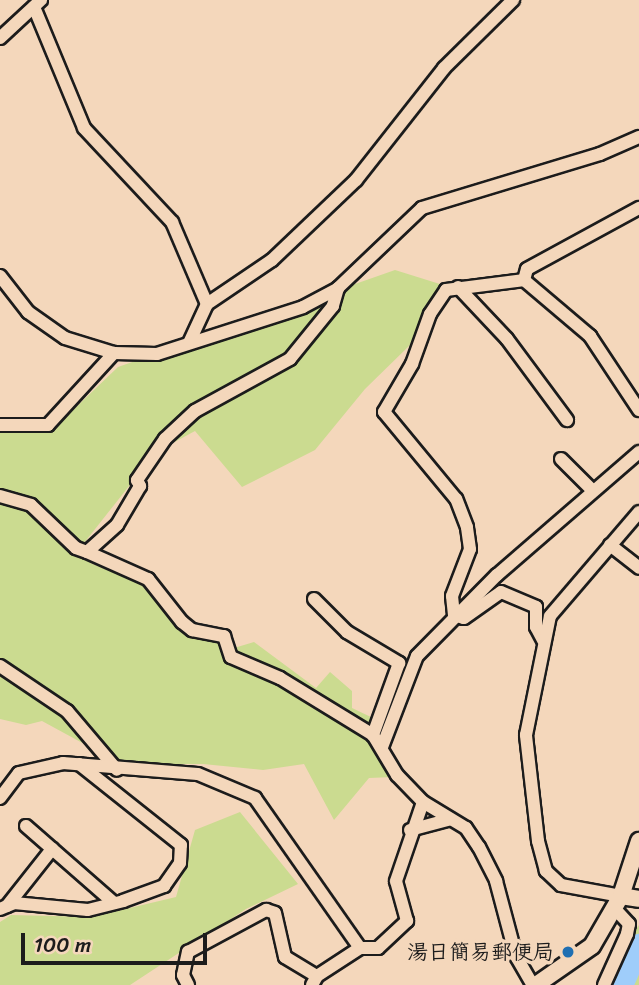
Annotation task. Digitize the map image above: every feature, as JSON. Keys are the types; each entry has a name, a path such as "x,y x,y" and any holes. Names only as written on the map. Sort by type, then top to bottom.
{"main road":[{"path":"534,985 592,946 618,903 639,841"},
{"path":"618,903 639,899"}],"street":[{"path":"189,343 207,304 272,260 356,180 444,68 513,0"},
{"path":"0,38 38,3 84,128 172,222 207,304"},
{"path":"0,276 28,312 65,338 114,353 157,354 303,307 338,288 422,208 600,155 639,137"},
{"path":"524,281 527,269 639,208"},
{"path":"454,615 452,596 470,549 467,527 456,499 384,412 407,374 430,314 446,290 524,281 590,336 639,410"},
{"path":"458,287 507,339 567,420"},
{"path":"87,552 117,525 140,485 137,480 165,439 195,411 290,359 333,306 338,288"},
{"path":"0,425 48,425 114,353"},
{"path":"382,747 417,656 454,615 592,490 639,452"},
{"path":"561,459 592,490"},
{"path":"0,496 32,505 76,548 148,579 182,622 192,630 223,636 231,657 280,678 373,735 397,775 423,803 466,828 490,870 516,956 534,985"},
{"path":"604,985 629,924 618,903 561,885 546,871 538,841 526,745 543,640 560,600 639,512"},
{"path":"610,545 639,568"},
{"path":"454,615 464,618 501,592 536,607 536,627 543,640"},
{"path":"314,599 347,632 399,663 373,735"},
{"path":"0,666 60,705 117,770"},
{"path":"4,907 88,910 164,886 180,863 181,845 76,762"},
{"path":"0,798 19,774 76,762 117,770 198,774 255,798 360,948"},
{"path":"188,985 183,975 188,952 266,910 275,913 285,957 315,981 360,948 379,948 407,921 396,881 410,830 423,803"},
{"path":"410,830 451,819"},
{"path":"26,826 114,903"},
{"path":"4,907 52,849"}],"green space":[{"path":"395,270 443,285 409,346 365,389 315,450 242,487 195,431 156,452 84,543 90,563 140,583 180,630 234,648 254,642 316,688 330,672 352,691 352,708 373,718 393,777 369,778 334,820 304,764 263,770 203,764 121,764 42,721 26,725 0,719 0,431 49,433 118,367"},
{"path":"240,812 298,884 246,909 130,985 0,985 0,922 11,915 92,917 176,897 195,830"},
{"path":"639,925 639,985 611,985 637,928"}],"waterway":[{"path":"621,985 639,945"}],"place":[{"name":"湯日簡易郵便局","path":"568,952"}]}
